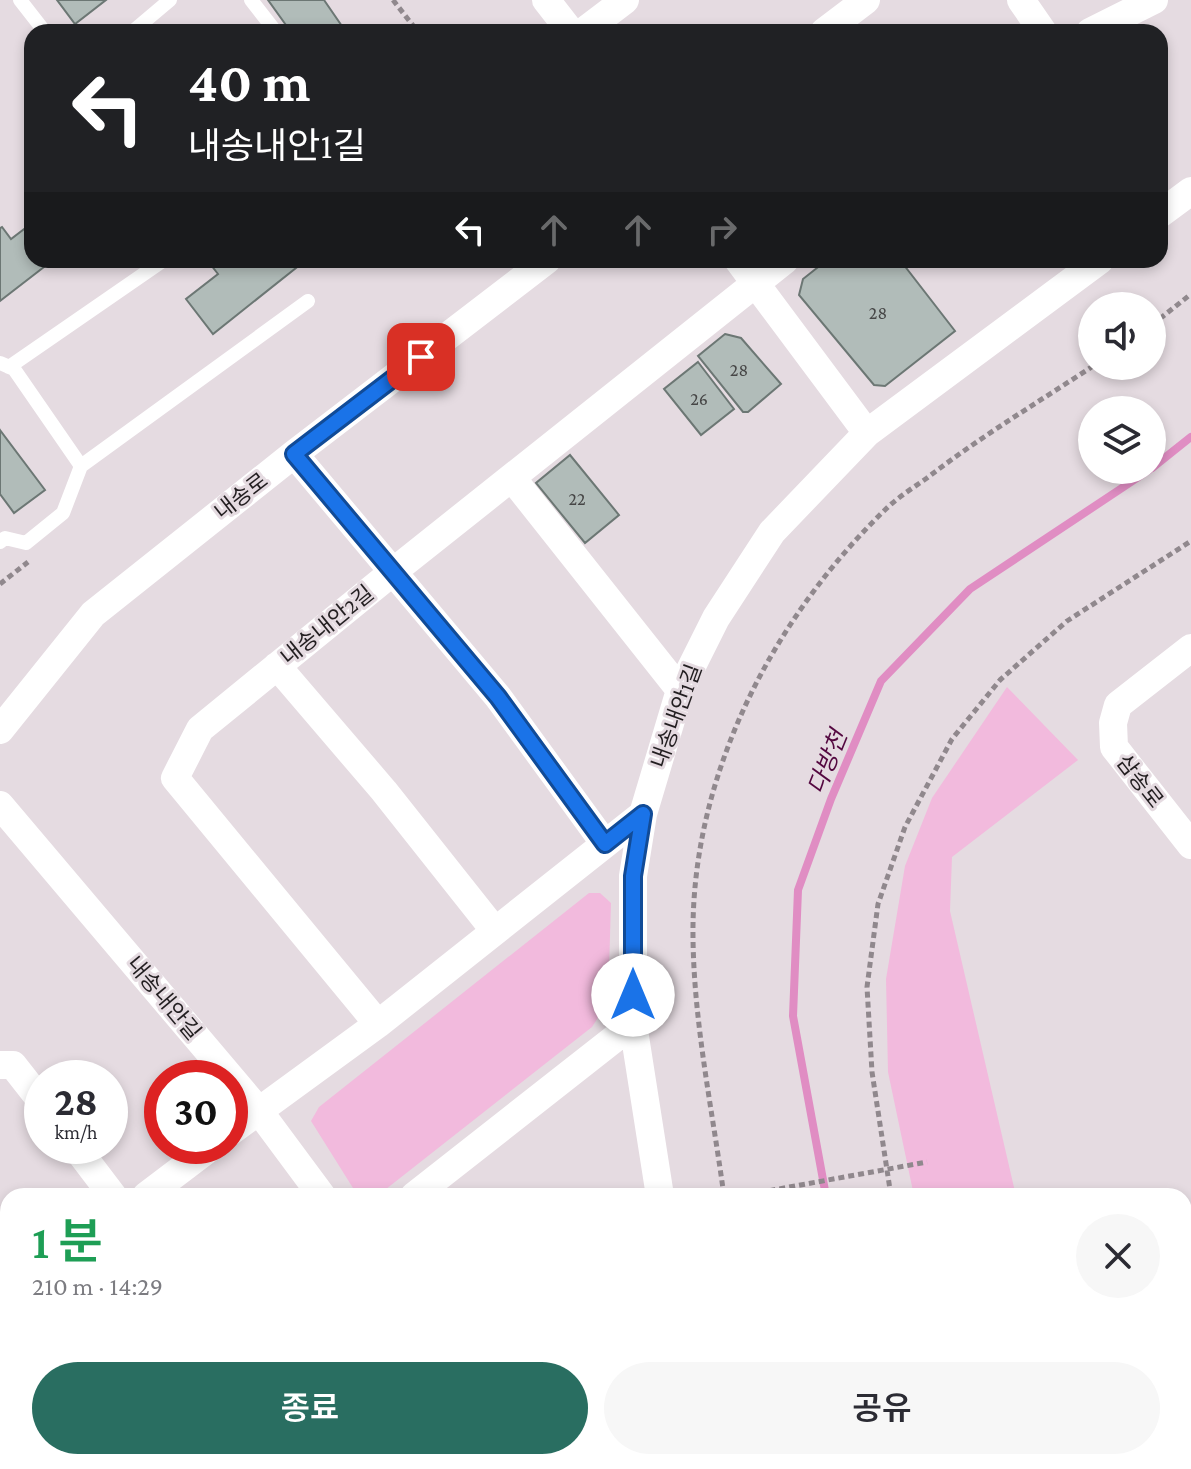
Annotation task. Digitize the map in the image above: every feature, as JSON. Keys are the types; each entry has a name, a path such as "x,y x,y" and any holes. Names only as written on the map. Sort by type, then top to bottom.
{"street":[{"path":"546,0 565,24"},
{"path":"594,24 625,0"},
{"path":"834,24 866,0"},
{"path":"1021,0 1038,24"},
{"path":"1106,24 1154,0"},
{"path":"1168,208 1191,191"},
{"name":"내송로","path":"0,730 93,614 294,454 537,268"},
{"path":"744,268 867,433"},
{"name":"내송내안2길","path":"378,1024 175,778 200,729 774,268"},
{"name":"내송내안1길","path":"659,1188 633,1024 633,876 643,814 680,690 716,618 772,532 867,433 1089,268"},
{"path":"294,454 498,697 605,844"},
{"path":"512,478 680,690"},
{"name":"삼송로","path":"1191,648 1118,705 1113,723 1114,747 1191,845"},
{"path":"277,666 384,791 495,931"},
{"name":"내송내안길","path":"0,805 259,1111 316,1188"},
{"path":"248,1119 378,1024 643,814"},
{"path":"424,1188 633,1024"},
{"path":"0,1065 13,1065 24,1079"},
{"path":"89,1164 107,1188"},
{"path":"157,1188 188,1164"}],"lane":[{"path":"20,0 39,24"},
{"path":"142,24 170,0"},
{"path":"251,0 270,24"},
{"path":"4,365 152,268"},
{"path":"0,542 5,538 26,543 63,513 81,466 308,301"},
{"path":"4,365 14,369 81,466"}],"path":[{"path":"393,0 412,24"},
{"path":"1166,314 1191,294"},
{"path":"723,1188 695,987 693,923 702,835 724,756 750,693 814,589 889,506 951,459 1078,376"},
{"path":"890,1188 872,1072 867,987 878,904 905,827 952,739 1000,680 1067,621 1191,541"},
{"path":"785,1188 927,1162"}],"shaded area":[{"path":"1007,687 1078,760 952,857 950,911 1014,1188 912,1188 888,1072 886,979 905,866 932,798"},
{"path":"589,893 600,893 611,903 608,1002 592,1027 387,1188 353,1188 311,1121 319,1107"}],"building":[{"path":"57,0 106,0 75,24"},
{"path":"268,0 324,0 340,24 285,24"},
{"path":"0,228 11,239 24,229 24,268 43,268 0,301"},
{"path":"213,268 296,268 213,334 186,299 218,274"},
{"path":"817,268 906,268 955,331 885,386 874,385 799,295 803,279"},
{"path":"725,334 741,338 781,384 748,412 743,412 698,356"},
{"path":"698,362 734,409 701,435 664,389"},
{"path":"0,430 45,490 14,513 0,494"},
{"path":"570,455 619,515 585,543 536,483"}],"waterway":[{"name":"다방천","path":"1166,457 1191,437"},
{"name":"다방천","path":"825,1188 793,1016 798,890 831,799 881,681 970,589 1128,484"}],"route":[{"path":"421,357 294,454 498,697 605,844 643,814 633,876 633,995"}]}
